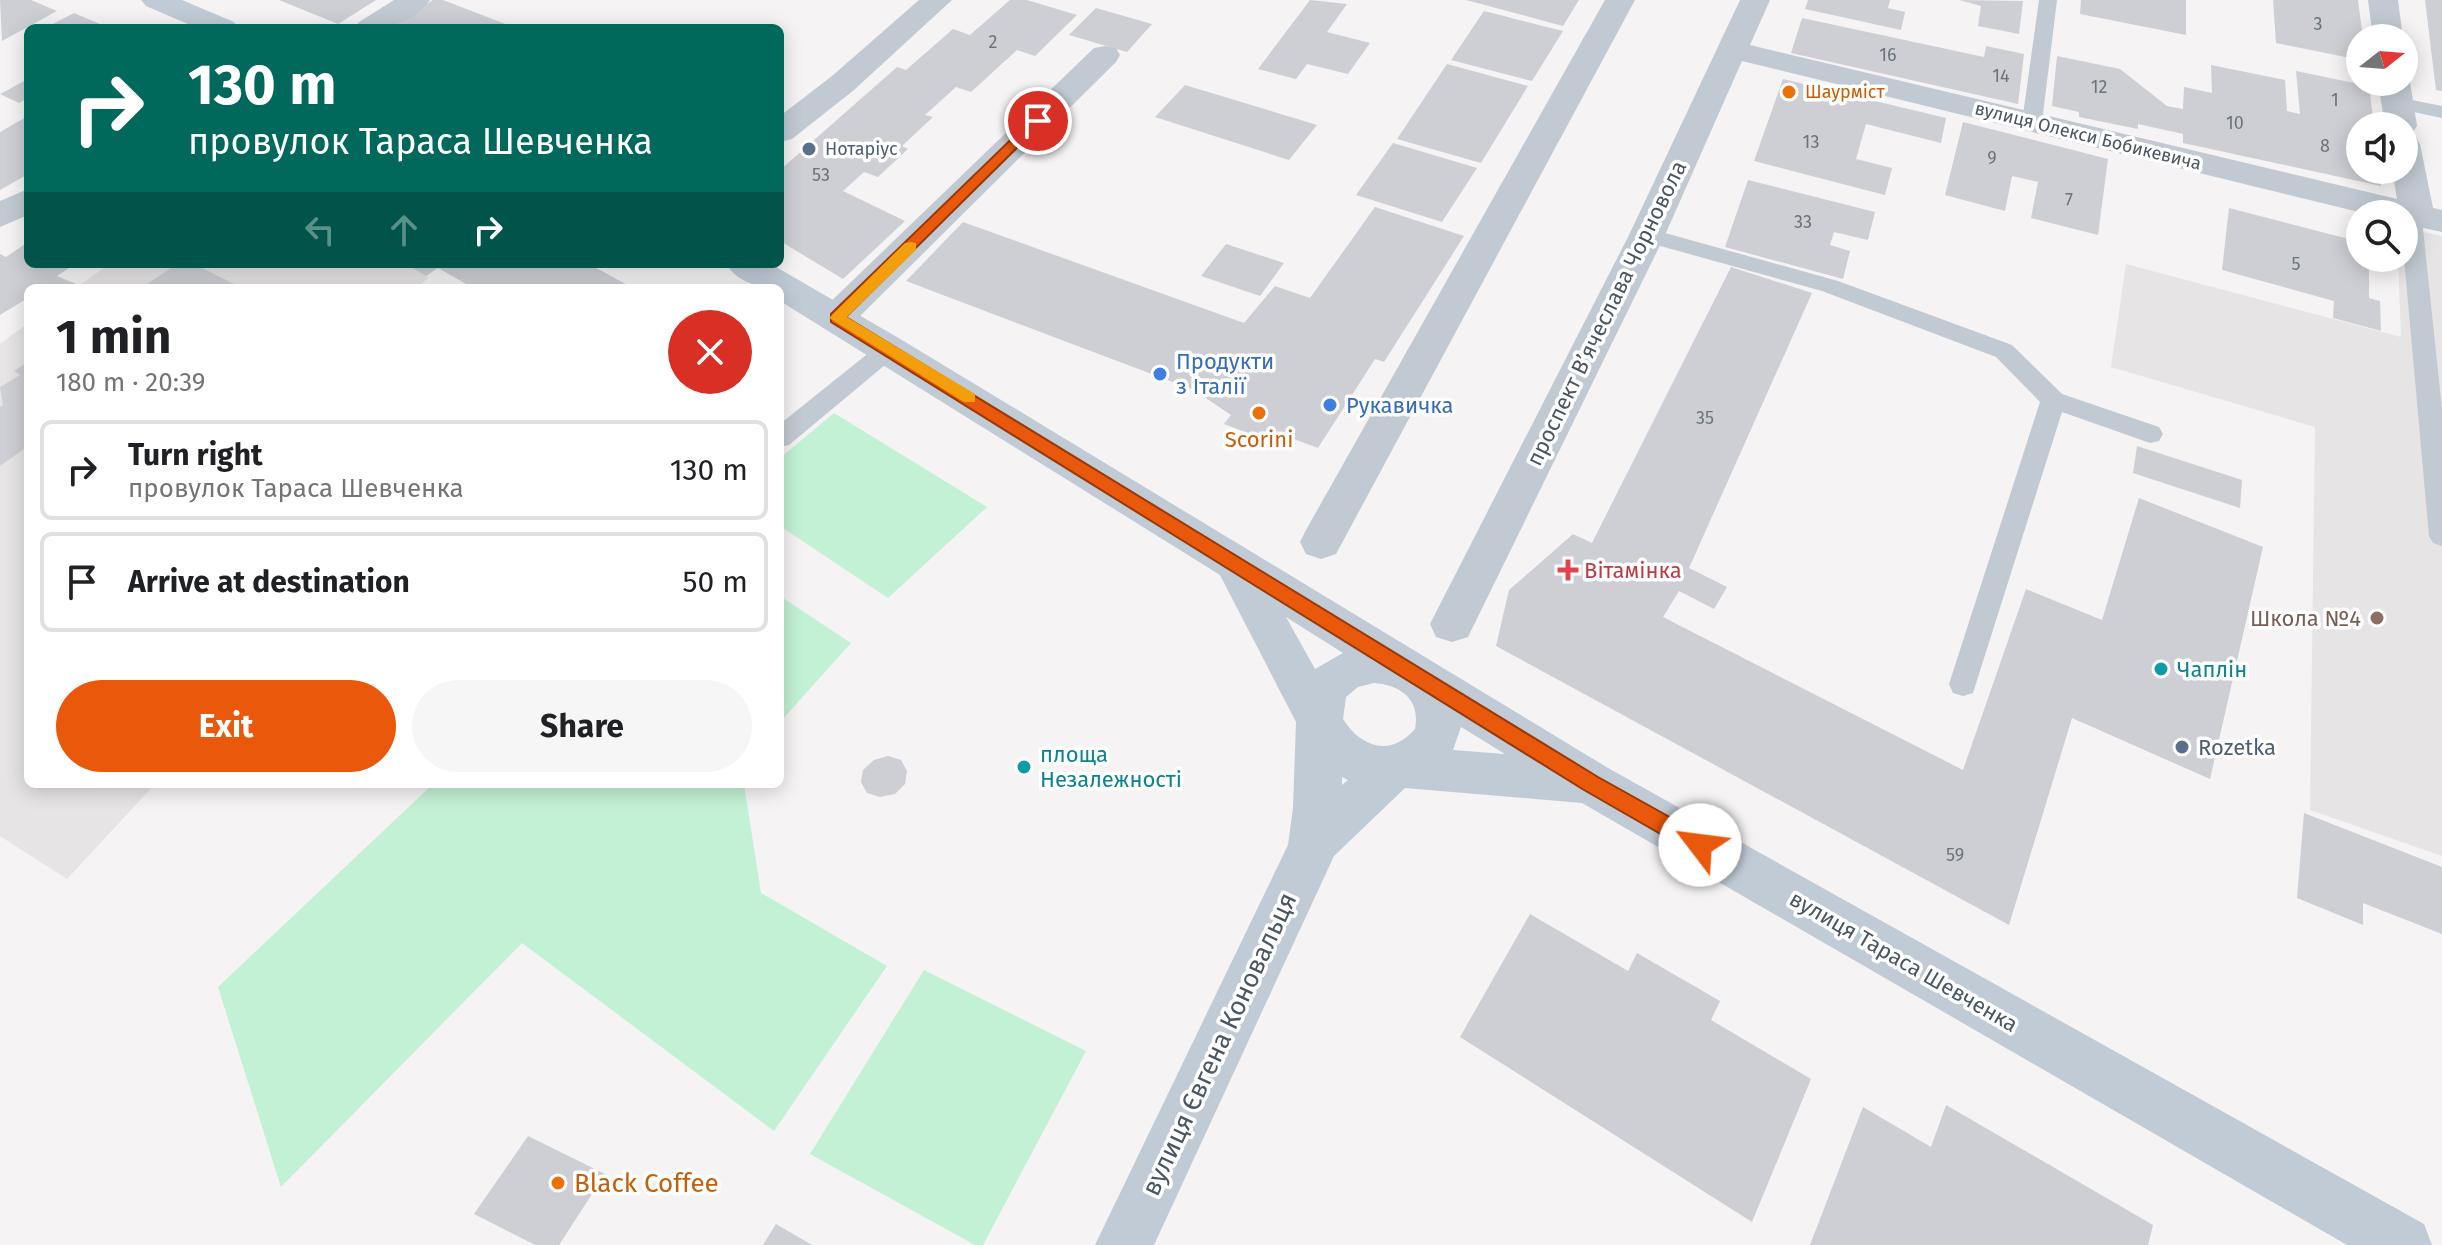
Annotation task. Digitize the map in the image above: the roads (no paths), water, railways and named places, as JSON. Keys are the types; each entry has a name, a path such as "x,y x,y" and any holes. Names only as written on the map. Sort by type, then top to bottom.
{"main road":[{"path":"156,0 213,24"},
{"name":"вулиця Тараса Шевченка","path":"751,268 778,284"},
{"name":"вулиця Тараса Шевченка","path":"784,287 1197,538 1237,566 1591,783 2403,1245"},
{"path":"1237,566 1331,743 1349,758 1373,766 1591,783"},
{"name":"вулиця Тараса Шевченка","path":"1321,724 1320,703 1327,685 1343,672 1363,664 1387,664 1409,671 1426,685 1437,703 1440,724 1433,742 1425,750 1396,766"},
{"name":"вулиця Євгена Коновальця","path":"1124,1245 1314,842 1321,724"},
{"name":"вулиця Євгена Коновальця","path":"1314,842 1396,766"}],"street":[{"path":"376,24 415,0"},
{"path":"784,129 843,83 937,0"},
{"path":"1321,542 1620,0"},
{"name":"проспект Вʼячеслава Чорновола","path":"1452,624 1647,235 1755,0"},
{"path":"2383,0 2386,24"},
{"name":"вулиця Олекси Бобикевича","path":"1734,50 2430,218"},
{"path":"836,318 1105,55"},
{"path":"2418,184 2430,218"},
{"path":"0,216 24,202"}],"lane":[{"path":"2032,122 2048,0"},
{"path":"2397,104 2442,112"},
{"path":"2430,218 2412,229 2442,536"},
{"path":"1647,235 1830,286 2004,351 2053,400 2150,434"},
{"path":"784,435 889,349"},
{"path":"1963,684 2053,400"}],"place":[{"name":"Шаурміст","path":"1789,92"},
{"name":"Нотаріус","path":"809,149"},
{"name":"Продукти з Італії","path":"1160,374"},
{"name":"Рукавичка","path":"1330,405"},
{"name":"Scorini","path":"1259,413"},
{"name":"Вітамінка","path":"1568,570"},
{"name":"Школа №4","path":"2377,618"},
{"name":"Чаплін","path":"2161,669"},
{"name":"Rozetka","path":"2182,747"},
{"name":"площа Незалежності","path":"1024,767"},
{"name":"Black Coffee","path":"558,1183"}]}
